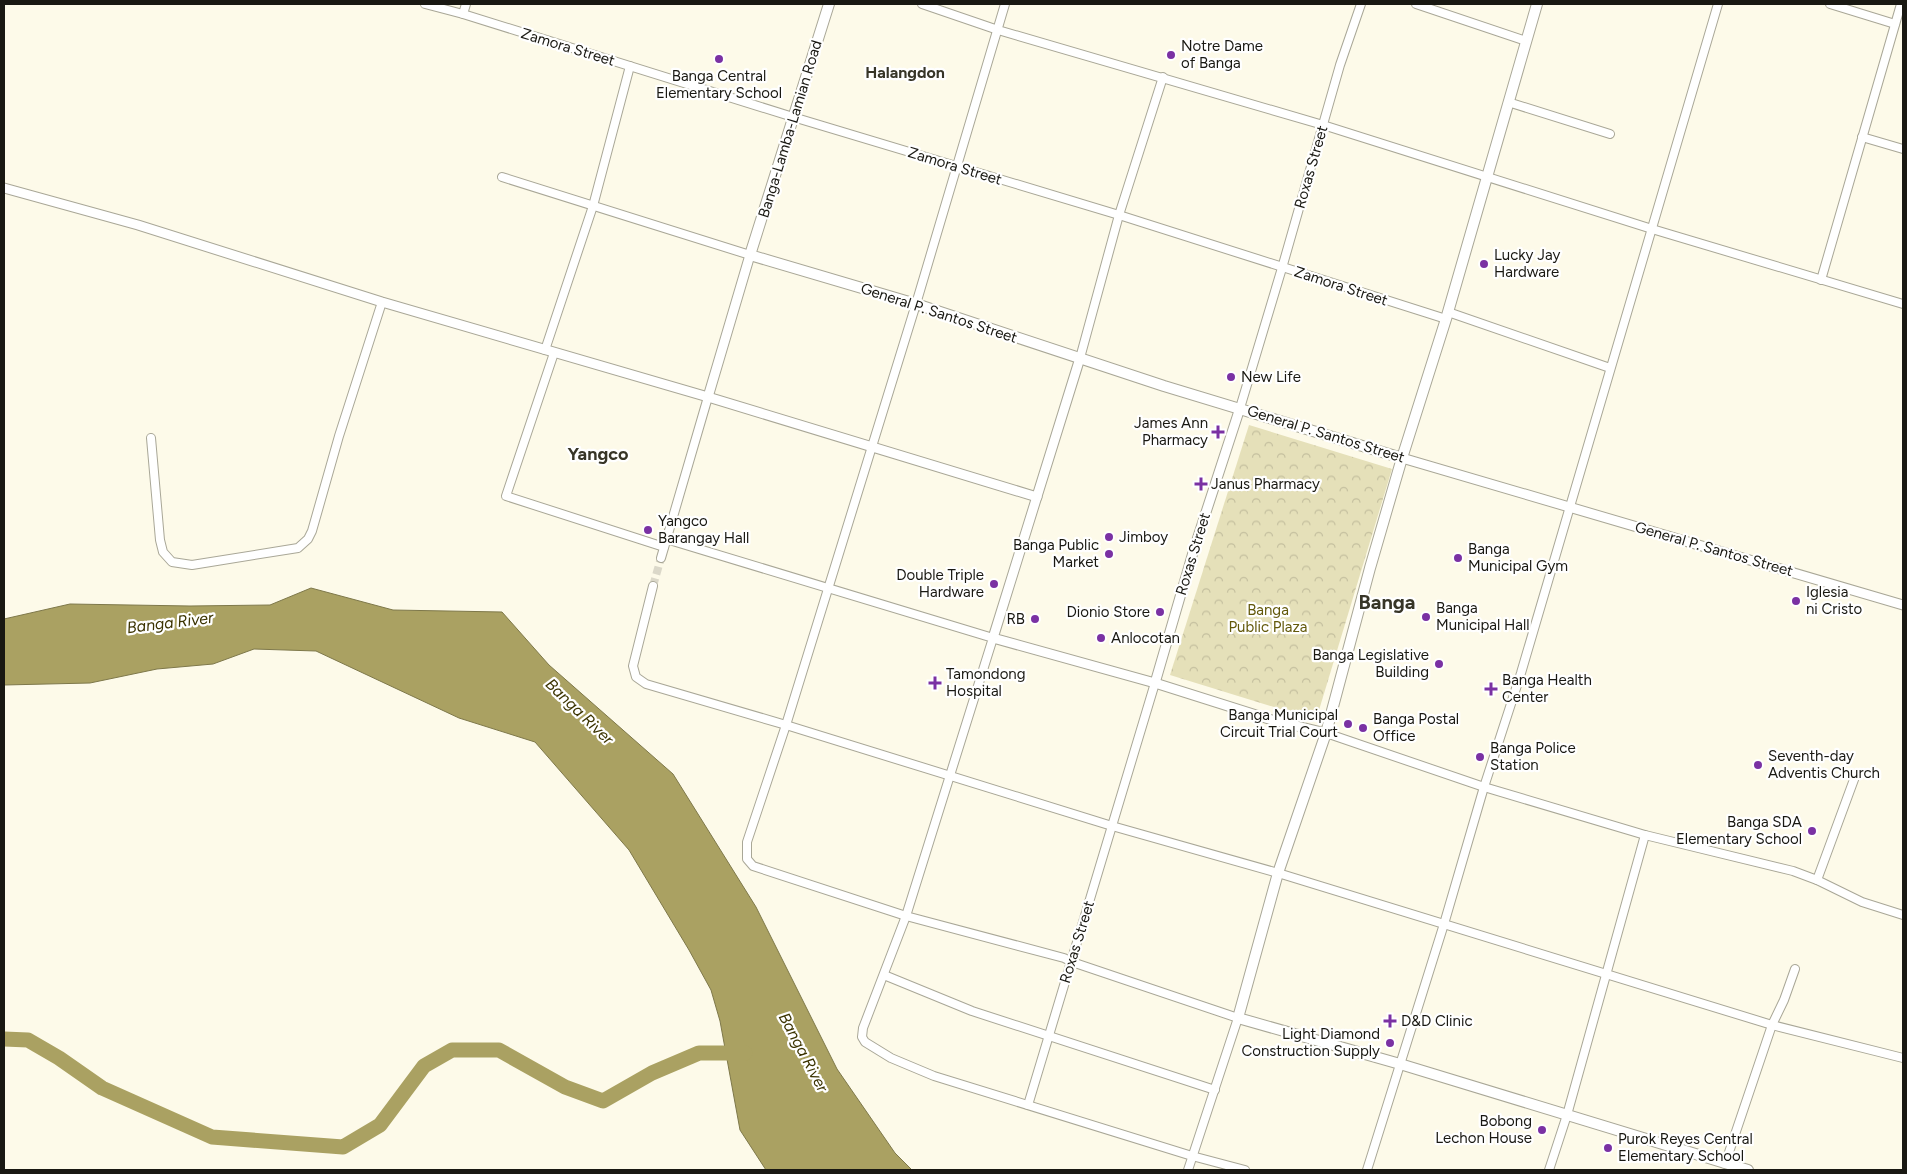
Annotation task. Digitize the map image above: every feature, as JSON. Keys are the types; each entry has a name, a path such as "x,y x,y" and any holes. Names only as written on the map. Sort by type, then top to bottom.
{"main road":[{"name":"Banga-Lamba-Lamian Road","path":"750,255 830,4"},
{"path":"1538,4 1447,316 1402,458 1365,586 1326,733 1278,873 1238,1018 1400,1064 1748,1170"},
{"name":"General P. Santos Street","path":"750,255 916,304 1164,386 1402,458"}],"street":[{"name":"Zamora Street","path":"425,4 463,14 955,167 1119,215 1282,268 1447,316 1610,368"},
{"path":"463,14 466,4"},
{"path":"922,4 998,30 1323,125 1652,229 1903,304"},
{"path":"1005,4 955,167 916,304 786,725 747,842 746,854 748,862 753,866 906,916 1060,956 1072,962 1238,1018 1188,1170"},
{"name":"Roxas Street","path":"1028,1105 1154,683 1282,268 1340,65 1361,4"},
{"path":"1416,4 1526,41"},
{"path":"1367,1170 1444,924 1484,787 1521,673 1718,4"},
{"path":"1830,4 1895,24"},
{"path":"1822,280 1901,4"},
{"path":"545,350 593,206 630,66"},
{"path":"1163,78 1119,215 1080,358 994,638 906,916 862,1032 862,1038 869,1045 892,1058 934,1076 1192,1156 1246,1170"},
{"path":"1508,102 1610,134"},
{"path":"1862,137 1903,150"},
{"path":"502,177 750,255 661,558"},
{"path":"4,188 138,225 382,302 708,397 1036,497"},
{"path":"151,438 160,540 163,552 172,562 192,566 302,546 308,540 312,531 339,436 382,302"},
{"path":"554,353 506,496 1154,683 1272,720 1326,733 1484,787 1645,835 1793,871 1817,880 1862,902 1903,915"},
{"name":"General P. Santos Street","path":"1402,458 1903,602"},
{"path":"653,586 634,658 634,672 640,681 686,697 786,725 1112,826 1278,873 1772,1025 1903,1058"},
{"path":"1817,880 1856,774"},
{"path":"1549,1170 1567,1114 1645,835"},
{"path":"1725,1164 1772,1025 1784,1000 1795,969"},
{"path":"884,975 972,1011 1047,1037 1215,1090"}],"green space":[{"name":"Banga Public Plaza","path":"1249,425 1392,469 1316,720 1170,675"}],"water":[{"name":"Banga River","path":"311,588 393,610 502,612 549,665 673,774 756,907 837,1069 895,1153 912,1170 766,1170 740,1130 720,1021 711,990 629,850 535,742 459,718 316,651 254,649 213,664 157,669 90,683 4,685 4,619 70,604 270,605"}],"waterway":[{"path":"4,1039 28,1040 59,1058 102,1088 212,1137 343,1147 380,1125 424,1066 452,1050 499,1050 565,1087 603,1101 652,1073 699,1053 745,1053"}],"tunnel":[{"path":"653,586 661,558"}],"place":[{"name":"Notre Dame of Banga","path":"1171,55"},
{"name":"Banga Central Elementary School","path":"719,59"},
{"name":"Lucky Jay Hardware","path":"1484,264"},
{"name":"New Life","path":"1231,377"},
{"name":"James Ann Pharmacy","path":"1218,432"},
{"name":"Janus Pharmacy","path":"1201,484"},
{"name":"Yangco Barangay Hall","path":"648,530"},
{"name":"Jimboy","path":"1109,537"},
{"name":"Banga Public Market","path":"1109,554"},
{"name":"Banga Municipal Gym","path":"1458,558"},
{"name":"Double Triple Hardware","path":"994,584"},
{"name":"Iglesia ni Cristo","path":"1796,601"},
{"name":"Dionio Store","path":"1160,612"},
{"name":"Banga Municipal Hall","path":"1426,617"},
{"name":"RB","path":"1035,619"},
{"name":"Anlocotan","path":"1101,638"},
{"name":"Banga Legislative Building","path":"1439,664"},
{"name":"Tamondong Hospital","path":"935,683"},
{"name":"Banga Health Center","path":"1491,689"},
{"name":"Banga Municipal Circuit Trial Court","path":"1348,724"},
{"name":"Banga Postal Office","path":"1363,728"},
{"name":"Banga Police Station","path":"1480,757"},
{"name":"Seventh-day Adventis Church","path":"1758,765"},
{"name":"Banga SDA Elementary School","path":"1812,831"},
{"name":"D&D Clinic","path":"1390,1021"},
{"name":"Light Diamond Construction Supply","path":"1390,1043"},
{"name":"Bobong Lechon House","path":"1542,1130"},
{"name":"Purok Reyes Central Elementary School","path":"1608,1148"}],"district":[{"name":"Halangdon","path":"905,72"},
{"name":"Yangco","path":"598,454"},
{"name":"Banga","path":"1387,602"}]}
